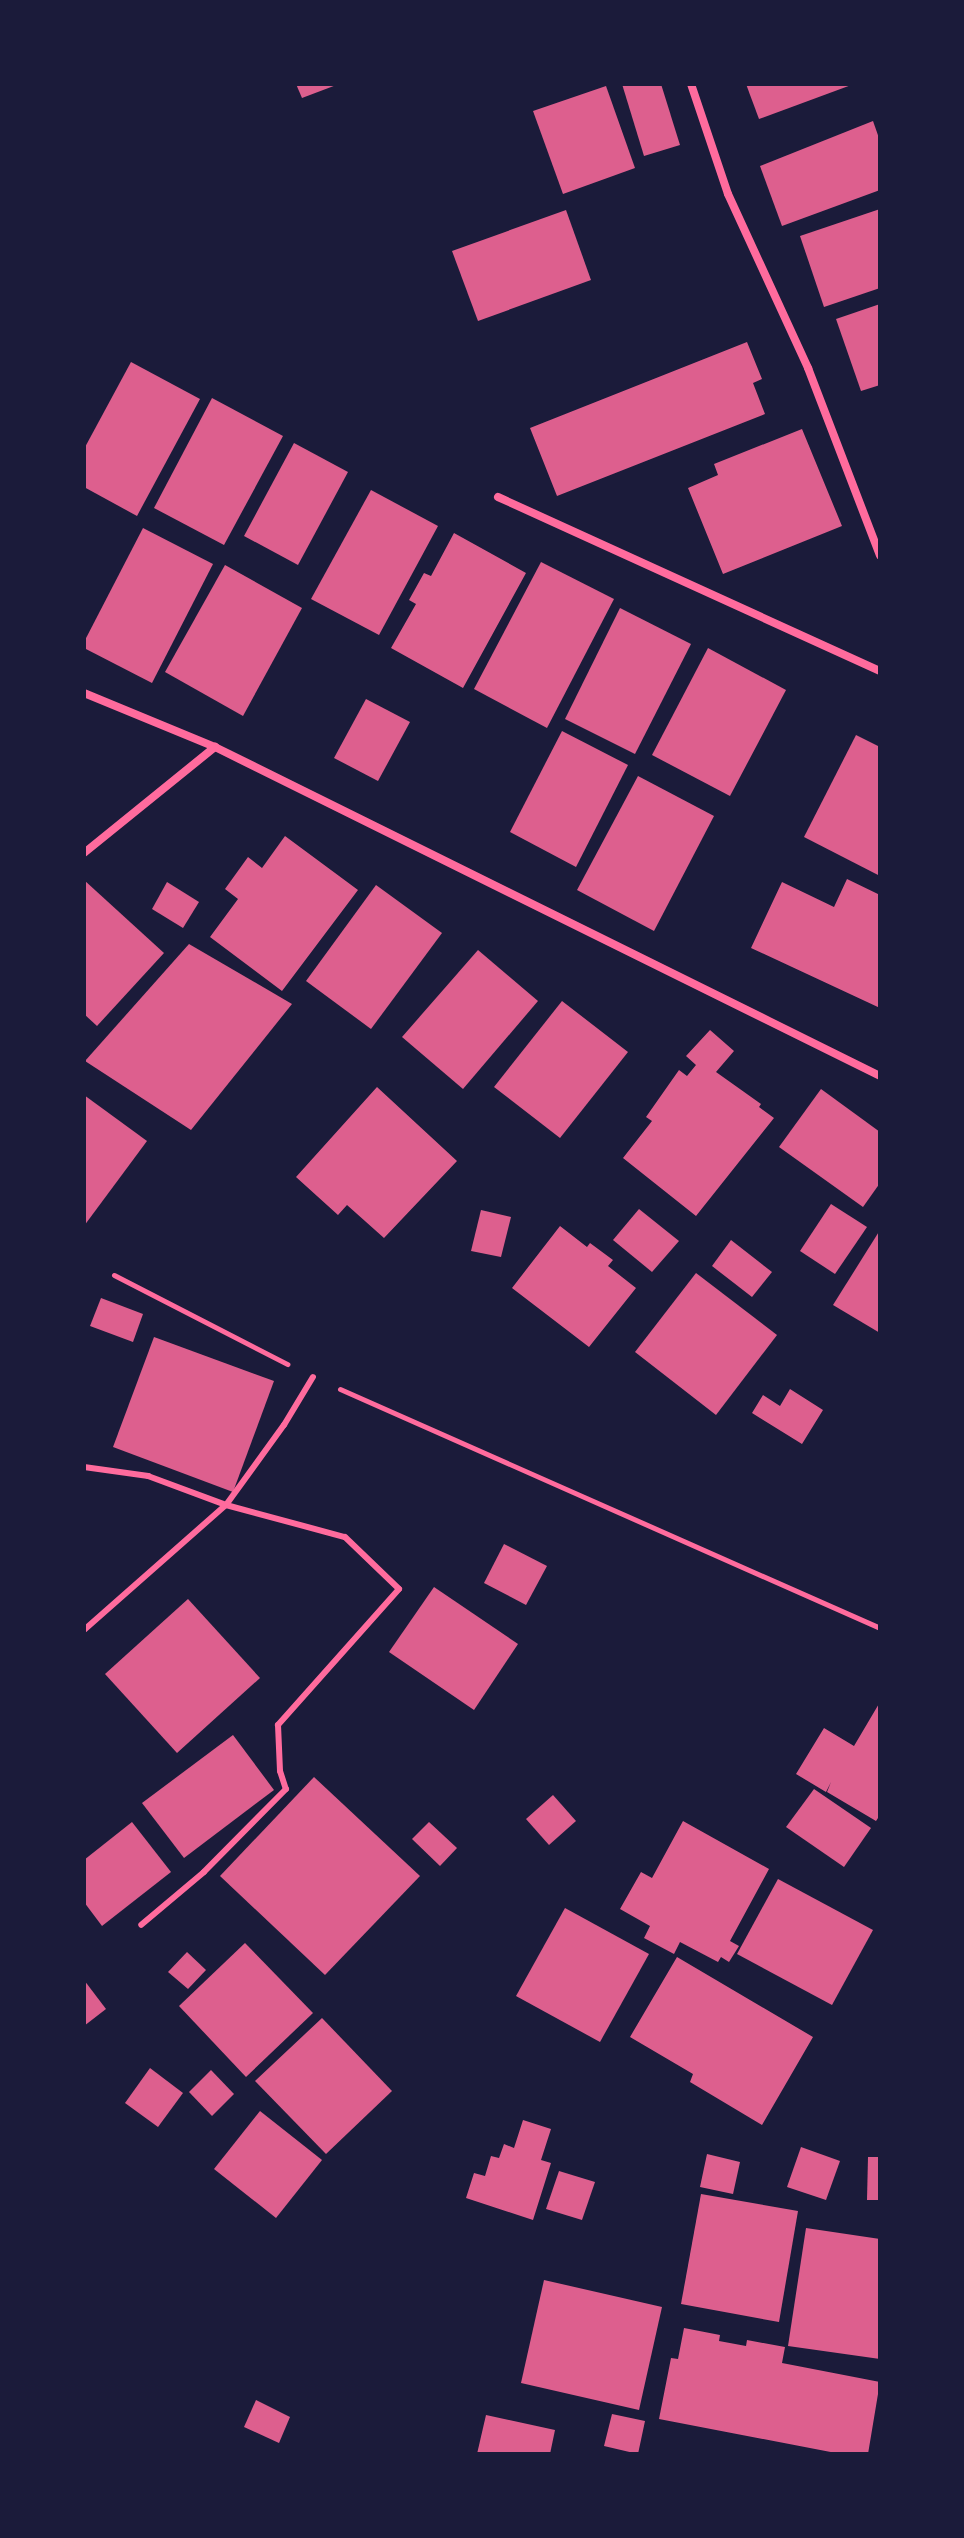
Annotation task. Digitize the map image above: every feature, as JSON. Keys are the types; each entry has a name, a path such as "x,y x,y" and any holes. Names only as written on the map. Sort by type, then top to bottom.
{"street":[{"path":"691,84 728,194 808,368 880,556"},
{"path":"498,497 877,670 880,659"},
{"path":"84,693 215,747 880,1076"},
{"path":"84,853 215,747"}],"lane":[{"path":"84,1630 226,1505 284,1425 313,1377"},
{"path":"84,1467 148,1476 226,1505 345,1537 399,1589 278,1725 280,1771 286,1789 204,1872 141,1925"}],"path":[{"path":"114,1275 313,1377 880,1628"}],"building":[{"path":"296,84 339,84 302,98"},
{"path":"622,84 661,84 680,145 644,156"},
{"path":"746,84 854,84 759,119"},
{"path":"606,86 635,168 563,194 533,111"},
{"path":"873,121 880,141 880,190 782,226 760,166"},
{"path":"880,209 880,288 824,307 800,236"},
{"path":"566,210 591,280 478,321 452,251"},
{"path":"880,304 880,385 861,391 836,319"},
{"path":"747,342 762,379 753,383 765,414 557,496 530,428"},
{"path":"131,362 200,399 137,516 84,487 84,449"},
{"path":"212,398 283,436 224,545 154,508"},
{"path":"802,429 842,526 723,574 688,488 718,475 714,464"},
{"path":"294,443 348,472 298,565 244,536"},
{"path":"371,490 438,526 379,635 311,599"},
{"path":"143,528 213,564 152,683 84,648 84,642"},
{"path":"454,533 526,573 463,688 391,648 416,604 409,600 424,573 431,576"},
{"path":"541,562 614,599 547,728 474,689"},
{"path":"225,565 302,608 243,716 165,672"},
{"path":"620,608 691,644 635,754 565,719"},
{"path":"708,648 786,690 730,796 652,755"},
{"path":"366,699 410,722 378,781 334,758"},
{"path":"562,731 628,765 576,867 510,832"},
{"path":"856,735 880,747 880,876 804,837"},
{"path":"638,776 714,816 654,931 577,890"},
{"path":"285,836 358,890 282,991 210,937 238,899 225,889 248,857 262,868"},
{"path":"847,879 880,895 880,1008 751,948 782,882 834,907"},
{"path":"84,880 164,953 97,1026 84,1014"},
{"path":"167,882 199,902 183,928 152,909"},
{"path":"376,885 442,933 371,1029 306,981"},
{"path":"189,944 292,1004 191,1130 85,1061"},
{"path":"478,950 538,1001 463,1089 402,1037"},
{"path":"562,1001 628,1052 560,1138 494,1087"},
{"path":"710,1030 734,1051 716,1072 761,1104 759,1107 774,1118 696,1216 623,1158 652,1121 646,1117 679,1070 687,1076 696,1065 686,1056"},
{"path":"377,1087 457,1161 384,1238 347,1205 338,1215 296,1177"},
{"path":"821,1089 880,1132 880,1183 863,1207 779,1147"},
{"path":"84,1095 147,1141 84,1226"},
{"path":"831,1204 867,1227 835,1274 800,1251"},
{"path":"639,1209 679,1241 652,1272 613,1240"},
{"path":"481,1210 511,1217 501,1257 471,1251"},
{"path":"560,1226 587,1247 590,1243 613,1260 608,1266 636,1288 589,1347 512,1288"},
{"path":"880,1230 880,1333 833,1305"},
{"path":"731,1240 772,1272 752,1297 712,1266"},
{"path":"696,1273 777,1335 716,1415 635,1352"},
{"path":"101,1298 143,1314 133,1342 90,1326"},
{"path":"154,1337 274,1381 233,1492 113,1447"},
{"path":"790,1389 823,1410 802,1444 752,1413 763,1395 780,1406"},
{"path":"504,1544 547,1566 526,1605 484,1583"},
{"path":"434,1587 518,1644 474,1710 389,1652"},
{"path":"188,1599 260,1678 177,1753 105,1674"},
{"path":"880,1702 880,1815 876,1821 827,1792 831,1782 826,1792 796,1774 824,1728 854,1746"},
{"path":"233,1735 274,1790 184,1858 142,1803"},
{"path":"314,1777 420,1876 325,1975 220,1876"},
{"path":"814,1789 871,1828 844,1867 786,1827"},
{"path":"553,1795 576,1821 549,1845 526,1819"},
{"path":"683,1821 769,1869 730,1941 739,1946 729,1962 721,1957 718,1962 680,1942 674,1954 644,1938 650,1926 620,1909 641,1872 652,1878"},
{"path":"132,1822 171,1872 102,1926 84,1902 84,1860"},
{"path":"429,1822 457,1848 440,1866 412,1839"},
{"path":"778,1879 873,1930 832,2005 737,1954"},
{"path":"565,1908 649,1954 600,2042 516,1996"},
{"path":"245,1943 313,2013 246,2077 179,2006"},
{"path":"187,1952 206,1970 188,1989 168,1972"},
{"path":"677,1957 813,2037 762,2125 690,2082 693,2074 630,2037"},
{"path":"84,1980 106,2009 84,2026"},
{"path":"322,2018 392,2091 326,2154 255,2081"},
{"path":"150,2068 183,2093 158,2127 125,2103"},
{"path":"211,2070 234,2094 212,2116 189,2092"},
{"path":"260,2111 322,2160 276,2218 214,2169"},
{"path":"523,2120 551,2129 541,2160 551,2163 533,2220 466,2198 474,2173 485,2176 491,2156 499,2158 504,2144 514,2148"},
{"path":"801,2147 840,2161 826,2200 787,2187"},
{"path":"707,2154 740,2162 733,2194 700,2187"},
{"path":"868,2157 880,2157 880,2200 867,2200"},
{"path":"559,2171 595,2182 582,2220 546,2209"},
{"path":"701,2194 798,2211 779,2322 681,2304"},
{"path":"806,2228 880,2239 880,2359 788,2346"},
{"path":"544,2280 662,2307 639,2410 521,2383"},
{"path":"684,2328 720,2335 719,2341 746,2346 747,2340 785,2347 782,2363 880,2382 868,2454 841,2454 659,2419 671,2358 678,2359"},
{"path":"256,2400 290,2417 279,2443 244,2427"},
{"path":"612,2414 645,2421 638,2454 604,2446"},
{"path":"486,2415 555,2430 550,2454 477,2454"}]}
